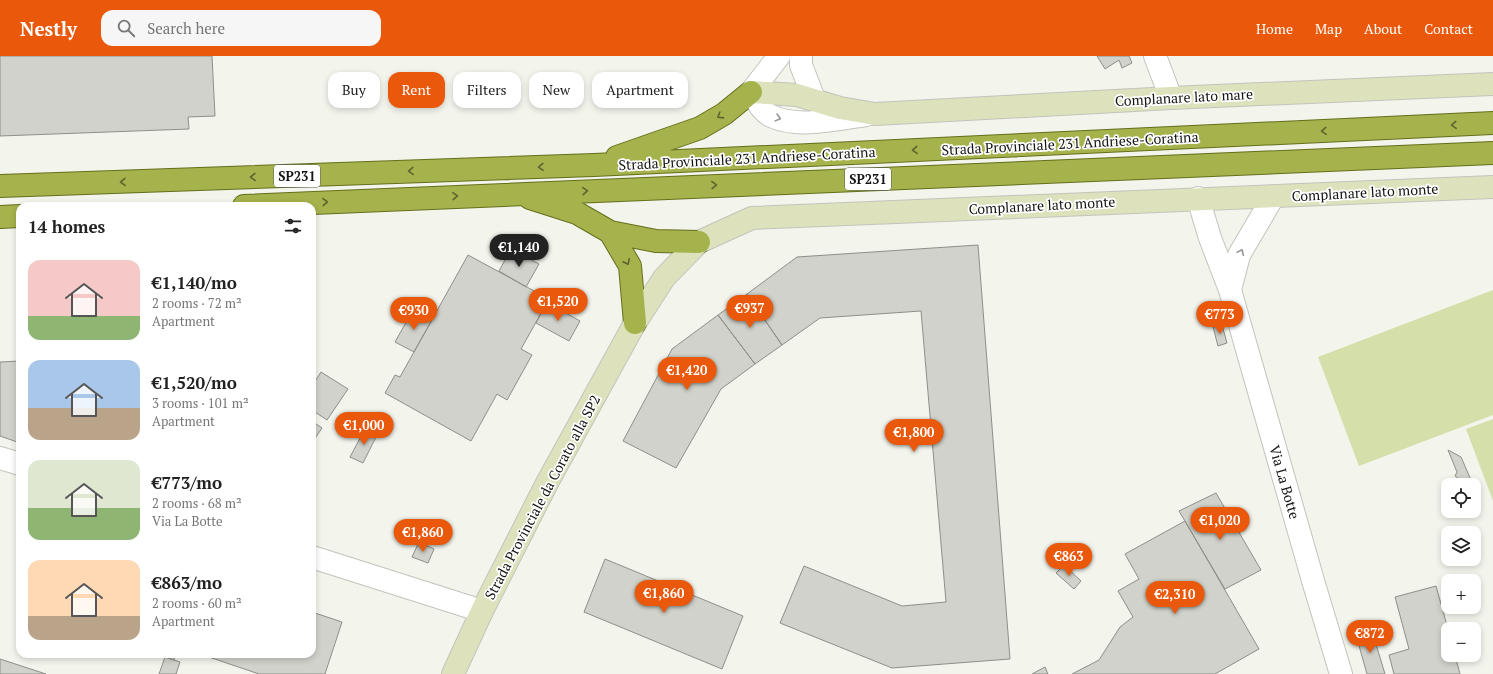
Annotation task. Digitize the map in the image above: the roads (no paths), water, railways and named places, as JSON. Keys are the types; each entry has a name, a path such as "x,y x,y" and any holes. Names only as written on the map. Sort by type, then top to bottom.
{"highway":[{"path":"594,165 700,128 724,114 751,92"},
{"name":"Strada Provinciale 231 Andriese-Coratina","path":"0,186 594,165 1493,123"},
{"name":"Strada Provinciale 231 Andriese-Coratina","path":"316,203 1493,153"},
{"path":"516,194 577,213 610,232 656,241 699,242"},
{"path":"0,217 16,216"},
{"path":"610,232 630,266 635,323"}],"main road":[{"name":"Complanare lato mare","path":"751,92 784,94 814,99 840,108 875,114 1171,98 1493,84"},
{"name":"Complanare lato monte","path":"635,323 664,278 699,242 752,218 1198,198 1273,197 1493,187"},
{"name":"Strada Provinciale da Corato alla SP2","path":"453,674 482,611 547,483 635,323"}],"street":[{"path":"751,92 779,56"},
{"path":"801,56 801,65 814,99"},
{"path":"1155,56 1171,98"},
{"name":"Complanare lato mare","path":"751,92 770,116 790,121 808,122 875,114"},
{"path":"1230,290 1239,255 1273,197"},
{"name":"Via La Botte","path":"1198,198 1210,238 1230,290 1341,674"},
{"path":"0,458 16,463"},
{"path":"316,558 482,611"}]}
